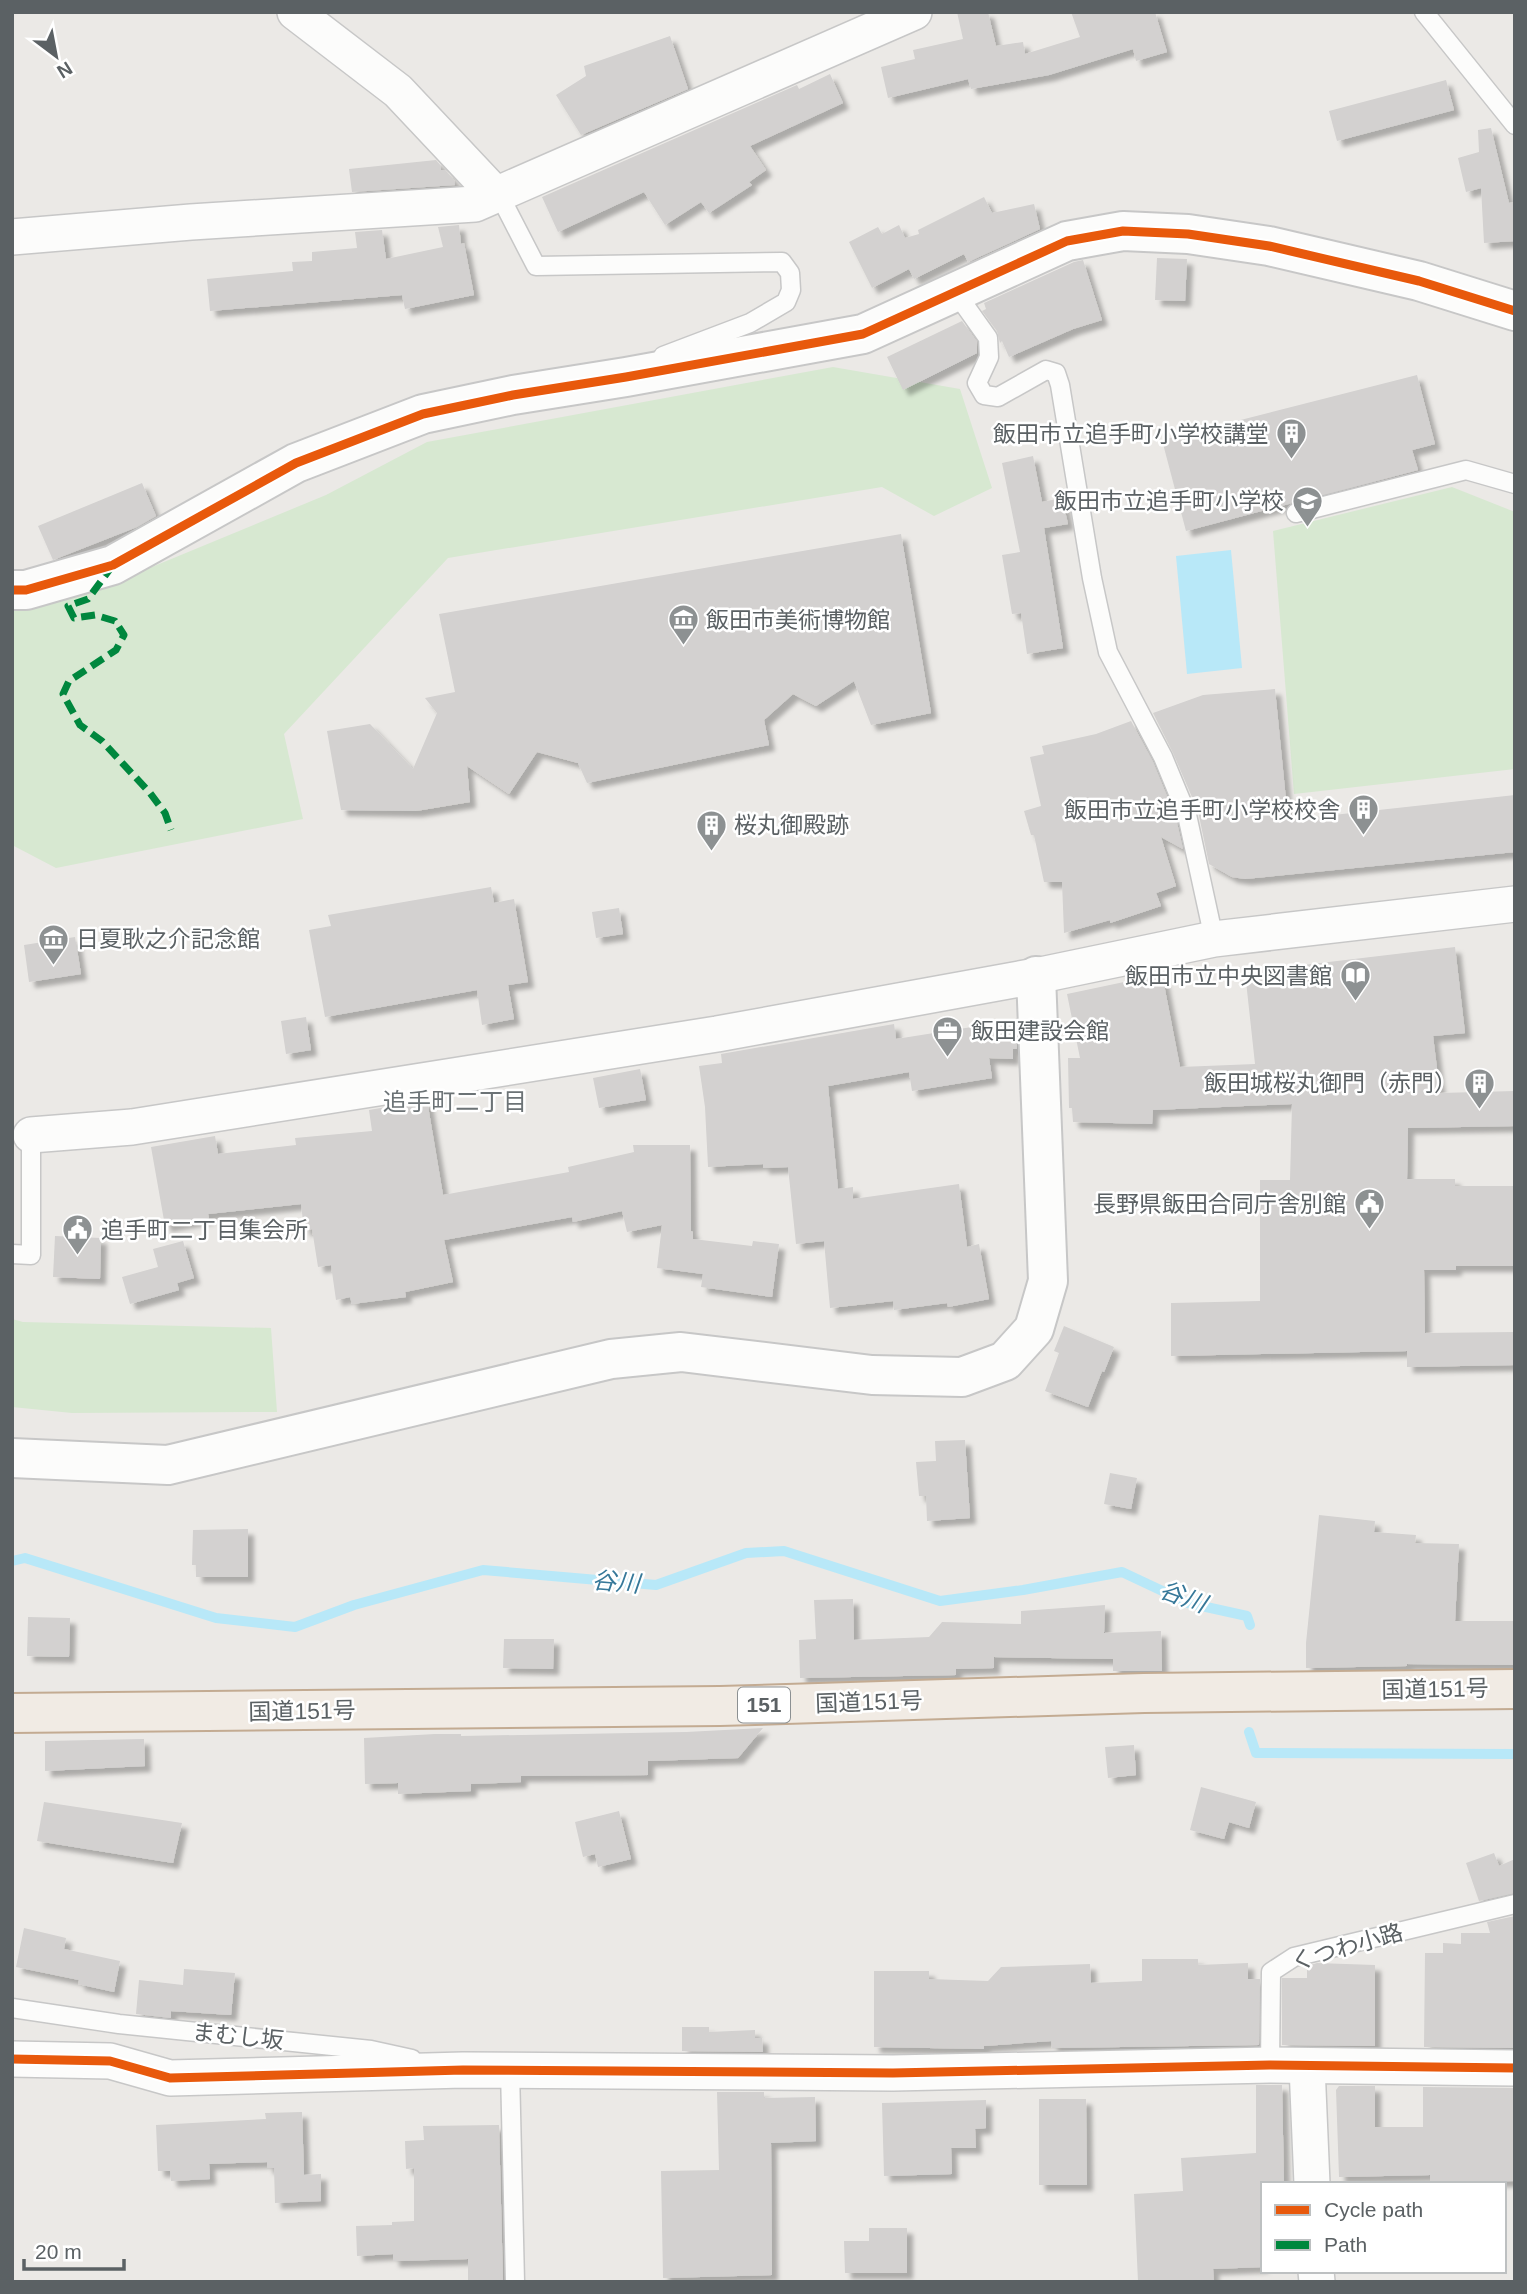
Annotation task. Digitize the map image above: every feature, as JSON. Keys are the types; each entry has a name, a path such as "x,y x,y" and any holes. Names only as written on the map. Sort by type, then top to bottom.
{"highway":[{"name":"国道151号","path":"12,1713 720,1706 1144,1693 1515,1689"}],"street":[{"path":"295,12 398,90 495,194"},
{"path":"12,237 191,222 475,204 895,16"},
{"path":"12,590 26,590 113,565 296,463 424,414 513,395 863,334 1066,242 1123,231 1188,234 1269,246 1419,281 1515,311"},
{"path":"31,1135 132,1127 717,1034 1035,976 1214,939 1515,904"},
{"path":"12,1458 168,1465 622,1358 681,1352 872,1376 962,1377 1005,1361 1034,1329 1048,1281 1035,976"},
{"path":"12,2059 110,2061 170,2078 463,2070 894,2073 1270,2066 1515,2068"},
{"path":"1307,2066 1312,2182"}],"lane":[{"path":"1424,12 1515,125"},
{"path":"495,194 503,202 536,266 782,262 790,273 790,290 786,302 750,323 670,351 626,377"},
{"path":"956,293 988,338 989,357 976,383 984,395 998,397 1045,370 1056,373 1092,578 1108,652 1163,757 1187,815 1214,939"},
{"path":"1296,513 1466,470 1515,484"},
{"path":"12,1254 31,1255 31,1135"},
{"name":"くつわ小路","path":"1270,2066 1271,1972 1294,1957 1515,1904"},
{"name":"まむし坂","path":"12,2008 119,2024 371,2050 463,2070"},
{"path":"510,2070 515,2282"}],"green space":[{"path":"833,367 960,389 992,488 934,516 882,487 448,558 284,734 303,819 56,868 12,845 12,610 147,569 326,495 427,442"},
{"path":"1452,487 1515,512 1515,769 1294,794 1273,531"},
{"path":"12,1319 23,1322 271,1328 277,1412 72,1413 12,1407"}],"water":[{"path":"1231,550 1242,668 1187,674 1176,556"}],"building":[{"path":"957,12 988,12 996,46 1023,42 1025,54 1080,37 1071,12 1155,12 1167,52 1136,61 1133,49 1049,75 971,89 968,79 888,98 881,67 915,59 913,50 963,39"},
{"path":"670,36 688,89 581,135 556,95 586,76 584,66"},
{"path":"830,74 843,103 750,146 766,170 749,182 752,185 709,213 701,202 665,225 644,192 558,232 542,197 797,85 799,89"},
{"path":"1446,80 1454,110 1337,141 1329,111"},
{"path":"1491,128 1509,203 1515,202 1515,241 1484,243 1481,188 1466,192 1458,158 1479,152 1478,130"},
{"path":"436,160 441,170 445,170 454,180 455,185 352,192 349,169"},
{"path":"984,197 992,213 1034,204 1040,229 968,262 964,254 914,279 909,269 872,288 849,242 878,227 882,234 899,225 905,238 919,234 918,230"},
{"path":"459,225 474,295 405,309 402,295 210,311 207,279 293,271 292,262 312,261 312,252 357,248 355,232 382,230 386,259 443,247 438,227"},
{"path":"1157,258 1187,259 1185,301 1155,300"},
{"path":"1083,260 1102,320 1073,329 1009,357 1002,341 1000,343 997,331 982,311 986,309 984,303"},
{"path":"962,321 977,342 977,353 903,390 887,357"},
{"name":"飯田市立追手町小学校講堂","path":"1417,375 1435,444 1412,450 1418,470 1186,531 1162,440"},
{"path":"1033,456 1042,502 1062,498 1068,524 1044,528 1063,648 1027,654 1021,613 1012,614 1002,555 1020,552 1002,463"},
{"path":"142,483 156,516 137,527 53,560 38,526"},
{"name":"飯田市美術博物館","path":"901,534 931,713 871,725 854,681 816,706 793,694 764,720 769,745 587,783 578,763 537,752 509,794 467,766 470,802 416,811 341,810 327,731 370,724 413,769 437,713 425,698 455,692 439,614"},
{"path":"1275,689 1288,820 1515,795 1515,852 1245,879 1232,877 1209,864 1198,811 1153,713 1203,695"},
{"path":"1131,721 1153,762 1176,818 1183,849 1161,837 1176,886 1156,893 1161,906 1110,923 1110,920 1064,933 1062,882 1044,882 1034,835 1031,835 1024,811 1041,806 1030,757 1044,754 1042,746 1096,734"},
{"path":"491,887 494,903 514,899 528,982 508,985 514,1019 482,1025 477,990 325,1017 309,930 331,926 328,915"},
{"path":"619,908 623,934 596,938 592,912"},
{"name":"日夏耿之介記念館","path":"75,937 81,974 29,982 24,945"},
{"path":"1455,947 1465,1033 1433,1036 1440,1093 1515,1091 1515,1126 1408,1128 1407,1179 1455,1179 1455,1186 1515,1186 1515,1266 1456,1266 1456,1270 1424,1270 1425,1333 1515,1332 1515,1365 1407,1367 1407,1351 1171,1356 1171,1303 1260,1301 1260,1180 1290,1180 1292,1104 1153,1110 1152,1124 1073,1122 1072,1108 1069,1108 1068,1058 1080,1058 1067,994 1162,974 1180,1067 1255,1064 1245,972"},
{"path":"306,1017 311,1050 286,1054 281,1021"},
{"path":"1016,1020 1017,1049 1013,1049 1013,1059 989,1058 992,1078 912,1091 909,1072 828,1086 838,1189 853,1187 853,1199 959,1184 967,1247 979,1244 989,1299 948,1307 947,1303 894,1310 893,1301 830,1308 824,1241 796,1244 788,1167 763,1168 763,1164 708,1167 705,1107 699,1066 722,1063 721,1054 894,1024 896,1039"},
{"path":"640,1069 646,1100 599,1108 593,1078"},
{"path":"427,1100 443,1195 569,1172 568,1167 634,1152 633,1145 690,1145 693,1239 752,1246 753,1241 779,1244 772,1297 701,1287 703,1274 657,1268 662,1225 627,1232 622,1211 573,1222 572,1217 444,1240 453,1282 405,1292 406,1297 352,1304 350,1297 336,1300 331,1265 318,1267 312,1229 304,1230 301,1204 208,1214 209,1218 165,1226 151,1147 215,1136 218,1154 296,1145 295,1138 372,1131 369,1110"},
{"path":"55,1236 101,1238 100,1279 53,1277"},
{"path":"183,1241 194,1278 177,1283 179,1290 130,1304 122,1277 158,1267 153,1249"},
{"path":"1064,1326 1114,1347 1088,1407 1045,1391 1059,1353 1054,1351"},
{"path":"965,1440 970,1518 927,1521 926,1496 919,1496 916,1462 936,1461 935,1441"},
{"path":"1110,1473 1137,1478 1131,1509 1104,1504"},
{"path":"1319,1515 1375,1521 1374,1532 1416,1535 1415,1543 1459,1544 1455,1621 1515,1621 1515,1665 1407,1664 1306,1668 1306,1643"},
{"path":"248,1529 248,1577 196,1577 196,1565 192,1565 193,1530"},
{"path":"853,1599 854,1640 929,1637 942,1622 1021,1624 1021,1611 1105,1605 1104,1633 1161,1631 1162,1671 1113,1671 1113,1659 994,1657 994,1668 956,1669 956,1675 800,1678 799,1640 816,1639 814,1600"},
{"path":"28,1617 70,1618 69,1657 27,1656"},
{"path":"504,1639 554,1639 553,1669 503,1668"},
{"path":"763,1728 738,1758 648,1761 648,1775 521,1776 521,1782 471,1784 471,1791 398,1794 398,1783 365,1784 364,1738 435,1734 461,1736 686,1732"},
{"path":"144,1739 145,1766 45,1771 45,1741"},
{"path":"1134,1745 1136,1775 1108,1778 1105,1747"},
{"path":"1201,1787 1256,1802 1249,1828 1229,1822 1224,1839 1190,1830"},
{"path":"44,1802 182,1823 173,1863 37,1841"},
{"path":"619,1811 631,1859 598,1867 595,1854 583,1857 575,1822"},
{"path":"1494,1853 1499,1866 1515,1859 1515,1893 1479,1901 1466,1863"},
{"path":"1515,1916 1515,2048 1424,2047 1425,1953 1443,1953 1443,1943 1461,1944 1461,1933 1490,1933 1487,1922"},
{"path":"24,1928 66,1938 64,1949 120,1961 114,1992 78,1984 79,1980 16,1967"},
{"path":"1142,1959 1198,1959 1198,1965 1248,1963 1248,1979 1260,1979 1259,2045 1052,2048 1051,2041 984,2046 984,2049 874,2047 874,1971 929,1971 929,1979 988,1981 1001,1967 1090,1964 1091,1983 1142,1981"},
{"path":"1317,1963 1375,1965 1375,2046 1282,2045 1282,1978 1307,1978 1307,1966"},
{"path":"184,1969 235,1973 231,2015 171,2011 171,2018 136,2014 139,1980 183,1985"},
{"path":"682,2027 709,2027 709,2032 755,2030 755,2038 762,2038 763,2052 682,2051"},
{"path":"1256,2085 1282,2085 1284,2182 1261,2182 1261,2267 1213,2269 1214,2282 1138,2282 1134,2194 1183,2191 1181,2158 1256,2153"},
{"path":"1339,2086 1375,2086 1375,2127 1423,2127 1423,2087 1515,2088 1515,2181 1430,2182 1430,2175 1339,2177 1336,2090"},
{"path":"717,2092 764,2092 764,2098 815,2097 816,2141 771,2143 772,2275 663,2278 661,2171 719,2170"},
{"path":"1039,2099 1086,2099 1087,2185 1039,2185"},
{"path":"986,2100 986,2128 975,2129 976,2148 951,2148 952,2174 884,2176 882,2103"},
{"path":"302,2112 304,2175 321,2174 321,2201 275,2203 274,2168 267,2168 267,2162 209,2164 210,2179 171,2181 170,2171 158,2171 156,2125 266,2119 265,2113"},
{"path":"499,2125 503,2282 468,2282 468,2259 393,2261 393,2254 357,2256 356,2226 414,2221 414,2168 406,2169 405,2141 424,2140 423,2126"},
{"path":"869,2228 907,2228 907,2273 845,2273 844,2241 869,2241"}],"waterway":[{"name":"谷川","path":"12,1561 25,1558 216,1618 295,1627 354,1605 483,1570 656,1585 746,1553 784,1551 940,1601 1023,1590 1122,1572 1188,1603 1247,1616 1250,1625"},
{"name":"谷川","path":"1249,1732 1256,1753 1515,1754"}],"marked path":[{"path":"113,565 88,599 68,606 74,618 95,615 115,621 124,635 116,650 69,681 63,694 80,725 102,741 150,793 165,813 171,830"}],"cycle path":[{"path":"12,590 26,590 113,565 296,463 423,414 513,395 863,334 1067,241 1123,231 1188,234 1269,246 1419,281 1515,311"},
{"path":"12,2059 110,2061 170,2078 463,2070 893,2073 1270,2065 1515,2068"}],"place":[{"name":"飯田市立追手町小学校講堂","path":"1292,461"},
{"name":"飯田市立追手町小学校","path":"1307,528"},
{"name":"飯田市美術博物館","path":"683,647"},
{"name":"飯田市立追手町小学校校舎","path":"1363,837"},
{"name":"桜丸御殿跡","path":"711,852"},
{"name":"日夏耿之介記念館","path":"53,966"},
{"name":"飯田市立中央図書館","path":"1355,1003"},
{"name":"飯田建設会館","path":"948,1058"},
{"name":"飯田城桜丸御門（赤門）","path":"1480,1110"},
{"name":"長野県飯田合同庁舎別館","path":"1369,1231"},
{"name":"追手町二丁目集会所","path":"78,1257"}],"district":[{"name":"追手町二丁目","path":"455,1102"}]}
